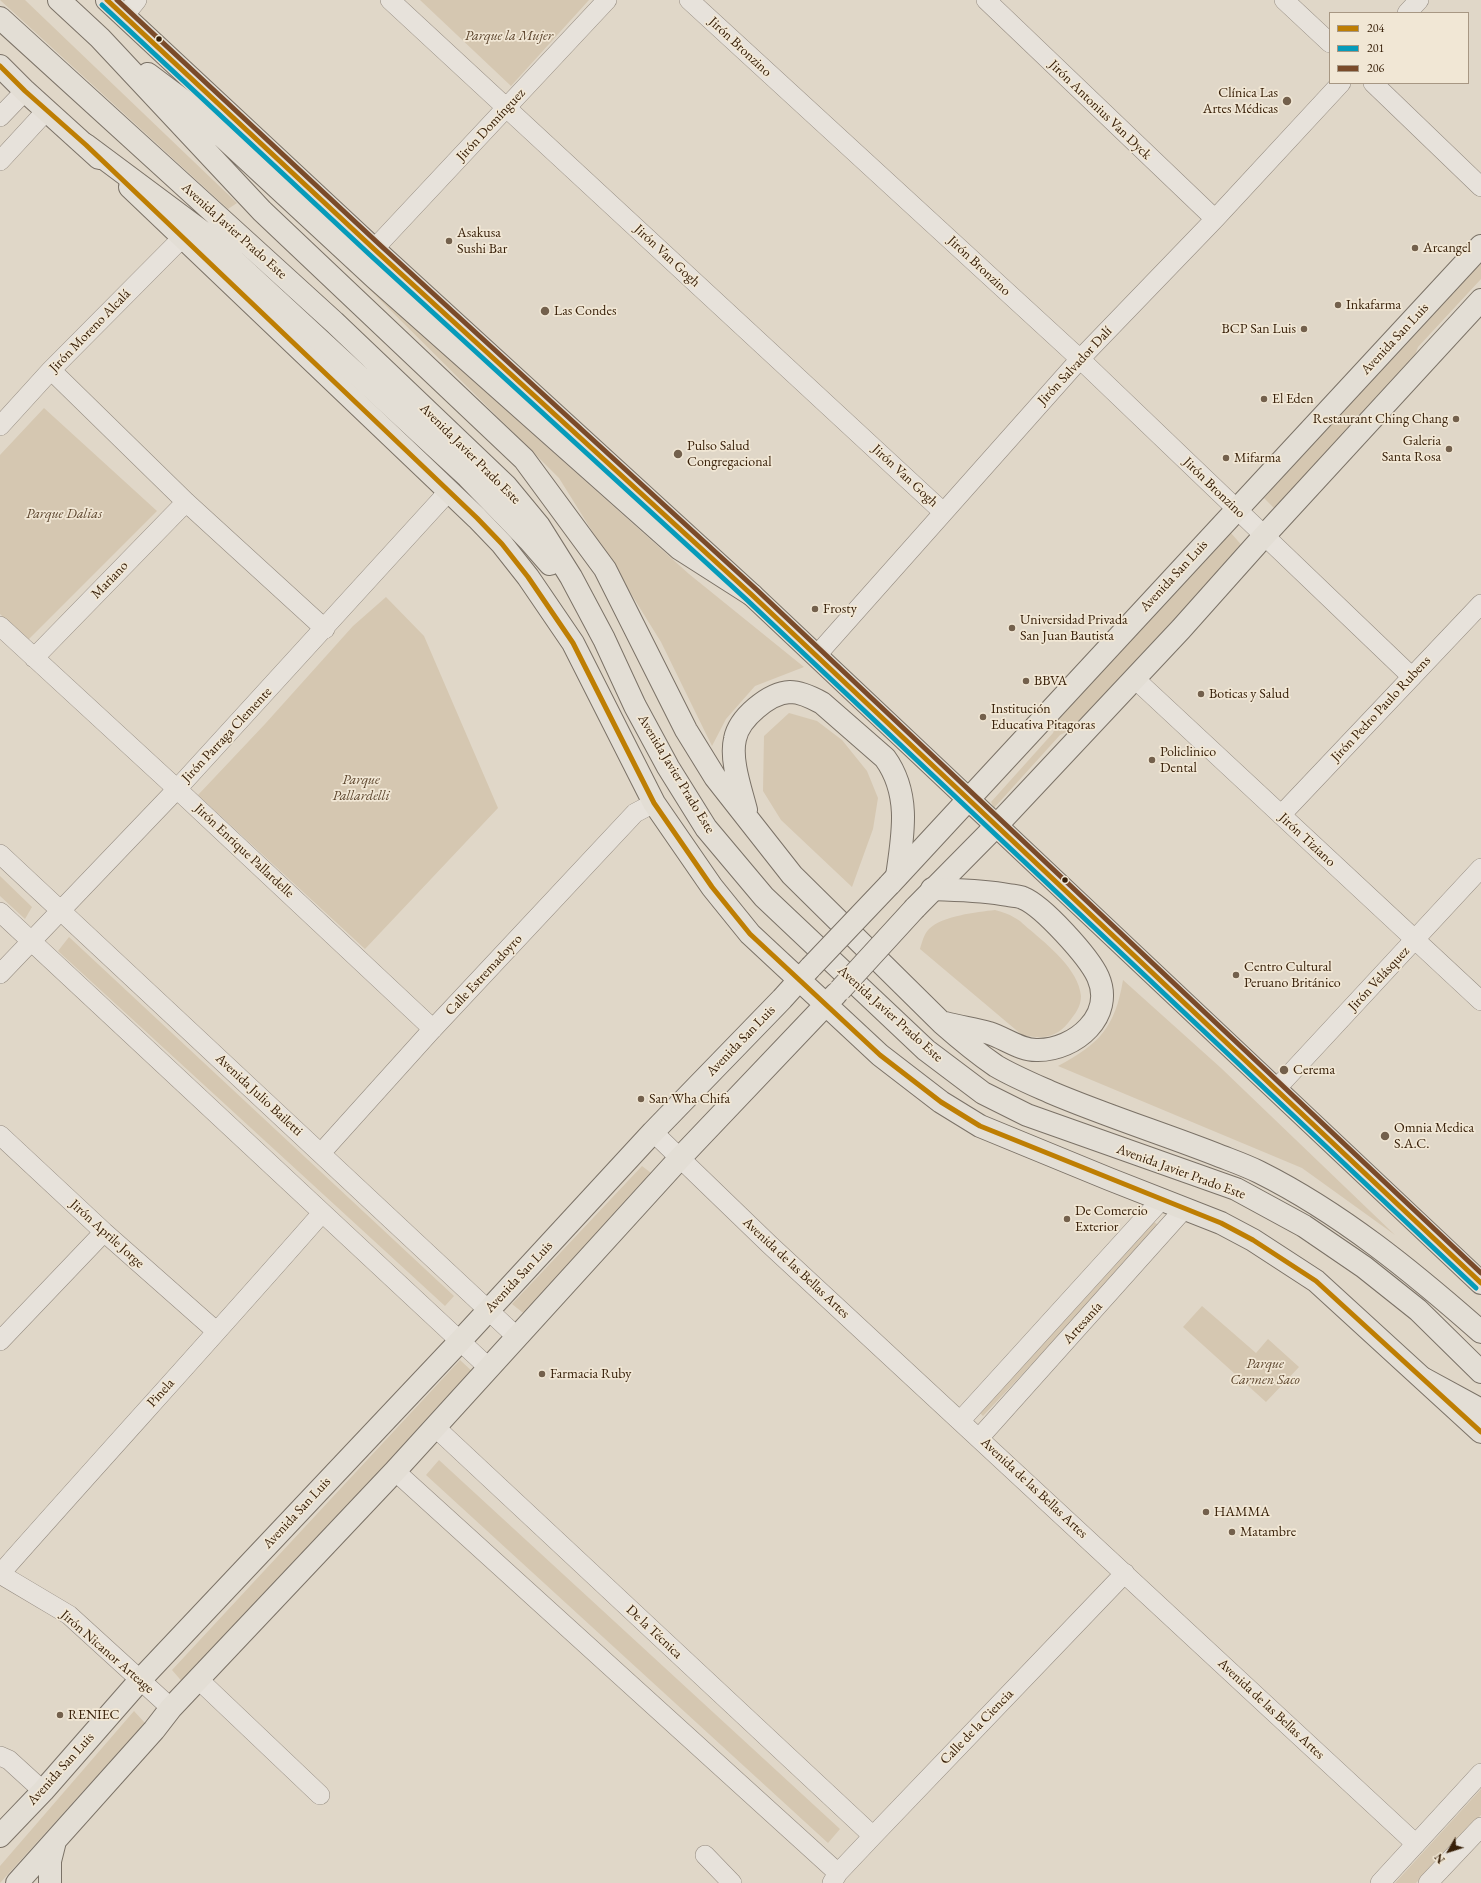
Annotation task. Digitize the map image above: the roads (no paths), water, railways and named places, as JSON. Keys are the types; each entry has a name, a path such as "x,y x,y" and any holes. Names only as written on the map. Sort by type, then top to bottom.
{"main road":[{"name":"Avenida Javier Prado Este","path":"59,0 100,38 262,211 524,459 605,569 686,730 715,777 792,874 942,1023 957,1037 997,1066 1023,1080 1079,1104 1183,1142 1258,1172 1308,1199 1381,1248 1446,1300 1481,1332"},
{"path":"107,0 131,8 374,249 752,595 1481,1283"},
{"name":"Avenida Javier Prado Este","path":"0,18 328,317 506,486 539,526 571,577 604,639 635,706 668,767 706,828 764,897 926,1050 983,1093 1027,1116 1236,1188 1304,1226 1364,1267 1418,1310 1481,1372"},
{"path":"100,38 184,101 375,278 680,549 752,595"},
{"name":"Avenida Javier Prado Este","path":"0,66 25,91 86,145 449,491 502,544 552,610 573,642 654,803 712,887 750,934 806,973 833,997 888,1062 963,1116 1010,1140 1185,1208 1221,1223 1253,1240 1316,1281 1481,1432"},
{"path":"86,145 204,233 468,477 529,540 575,595 604,639"},
{"name":"Avenida San Luis","path":"0,1836 43,1791 140,1679 461,1340 653,1132 806,973 969,800 1236,509 1481,246"},
{"path":"17,1883 154,1730 171,1708 395,1471 680,1158 833,997 932,889 997,825 1181,629 1264,536 1481,300"},
{"path":"749,821 735,769 734,739 743,720 760,705 775,697 790,692 811,696 822,703 885,758 893,769 899,784 905,823 893,881"},
{"path":"932,889 974,890 1023,898 1040,909 1084,954 1098,976 1102,1000 1095,1018 1086,1032 1062,1047 1037,1050 1026,1048 990,1033 942,1023"},
{"path":"1424,1379 1481,1410"},
{"path":"50,1883 50,1861 55,1841"}],"street":[{"name":"Jirón Van Gogh","path":"390,0 943,512"},
{"name":"Jirón Domínguez","path":"374,249 607,0"},
{"name":"Jirón Bronzino","path":"690,0 1080,360 1412,676"},
{"name":"Jirón Antonius Van Dyck","path":"986,0 1215,219"},
{"path":"1284,0 1329,42"},
{"path":"1408,12 1419,0"},
{"name":"Jirón Salvador Dalí","path":"816,656 1080,360 1215,219 1340,84"},
{"path":"1373,84 1481,187"},
{"path":"0,117 25,91"},
{"path":"0,161 47,110"},
{"name":"Jirón Moreno Alcalá","path":"0,426 51,370 182,237"},
{"path":"51,370 186,502 325,629"},
{"name":"Jirón Parraga Clemente","path":"0,974 177,788 325,629 449,491"},
{"name":"Mariano","path":"34,658 186,502"},
{"name":"Jirón Pedro Paulo Rubens","path":"1281,815 1481,604"},
{"name":"Jirón Enrique Pallardelle","path":"0,626 177,788 433,1029"},
{"name":"Jirón Tiziano","path":"1134,678 1481,1001"},
{"name":"Calle Estremadoyro","path":"321,1153 433,1029 635,813 654,803"},
{"name":"Avenida Julio Bailetti","path":"0,854 488,1311 518,1337"},
{"name":"Jirón Velásquez","path":"1276,1089 1481,868"},
{"path":"0,912 461,1340 489,1368"},
{"name":"Avenida de las Bellas Artes","path":"653,1132 770,1245 980,1437 1416,1844"},
{"name":"Jirón Aprile Jorge","path":"0,1135 104,1232 216,1331"},
{"name":"Artesanía","path":"961,1420 1162,1199"},
{"name":"Artesanía","path":"980,1437 1185,1208"},
{"name":"Pinela","path":"0,1574 216,1331 254,1291 322,1212"},
{"path":"0,1341 104,1232"},
{"name":"De la Técnica","path":"434,1427 873,1836"},
{"path":"395,1471 835,1878"},
{"name":"Calle de la Ciencia","path":"835,1878 873,1836 1125,1573"},
{"name":"Jirón Nicanor Arteage","path":"0,1574 69,1615 171,1708"},
{"path":"198,1679 320,1795"},
{"path":"0,1756 9,1760 43,1791"},
{"path":"1380,1883 1481,1773"},
{"path":"1428,1883 1481,1827"},
{"path":"705,1855 732,1883"}],"place":[{"name":"Clínica Las Artes Médicas","path":"1287,101"},
{"name":"Asakusa Sushi Bar","path":"449,241"},
{"name":"Arcangel","path":"1415,248"},
{"name":"Inkafarma","path":"1338,305"},
{"name":"Las Condes","path":"545,311"},
{"name":"BCP San Luis","path":"1304,329"},
{"name":"El Eden","path":"1264,399"},
{"name":"Restaurant Ching Chang","path":"1456,419"},
{"name":"Galeria Santa Rosa","path":"1449,449"},
{"name":"Pulso Salud Congregacional","path":"678,454"},
{"name":"Mifarma","path":"1226,458"},
{"name":"Frosty","path":"815,609"},
{"name":"Universidad Privada San Juan Bautista","path":"1012,628"},
{"name":"BBVA","path":"1026,681"},
{"name":"Boticas y Salud","path":"1201,694"},
{"name":"Institución Educativa Pitagoras","path":"983,717"},
{"name":"Policlinico Dental","path":"1152,760"},
{"name":"Centro Cultural Peruano Británico","path":"1236,975"},
{"name":"Cerema","path":"1284,1070"},
{"name":"San Wha Chifa","path":"641,1099"},
{"name":"Omnia Medica S.A.C.","path":"1385,1136"},
{"name":"De Comercio Exterior","path":"1067,1219"},
{"name":"Farmacia Ruby","path":"542,1374"},
{"name":"HAMMA","path":"1206,1512"},
{"name":"Matambre","path":"1232,1532"},
{"name":"RENIEC","path":"60,1715"}],"park label":[{"name":"Parque la Mujer","path":"509,36"},
{"name":"Parque Dalias","path":"64,514"},
{"name":"Parque Pallardelli","path":"361,788"},
{"name":"Parque Carmen Saco","path":"1265,1372"}]}
